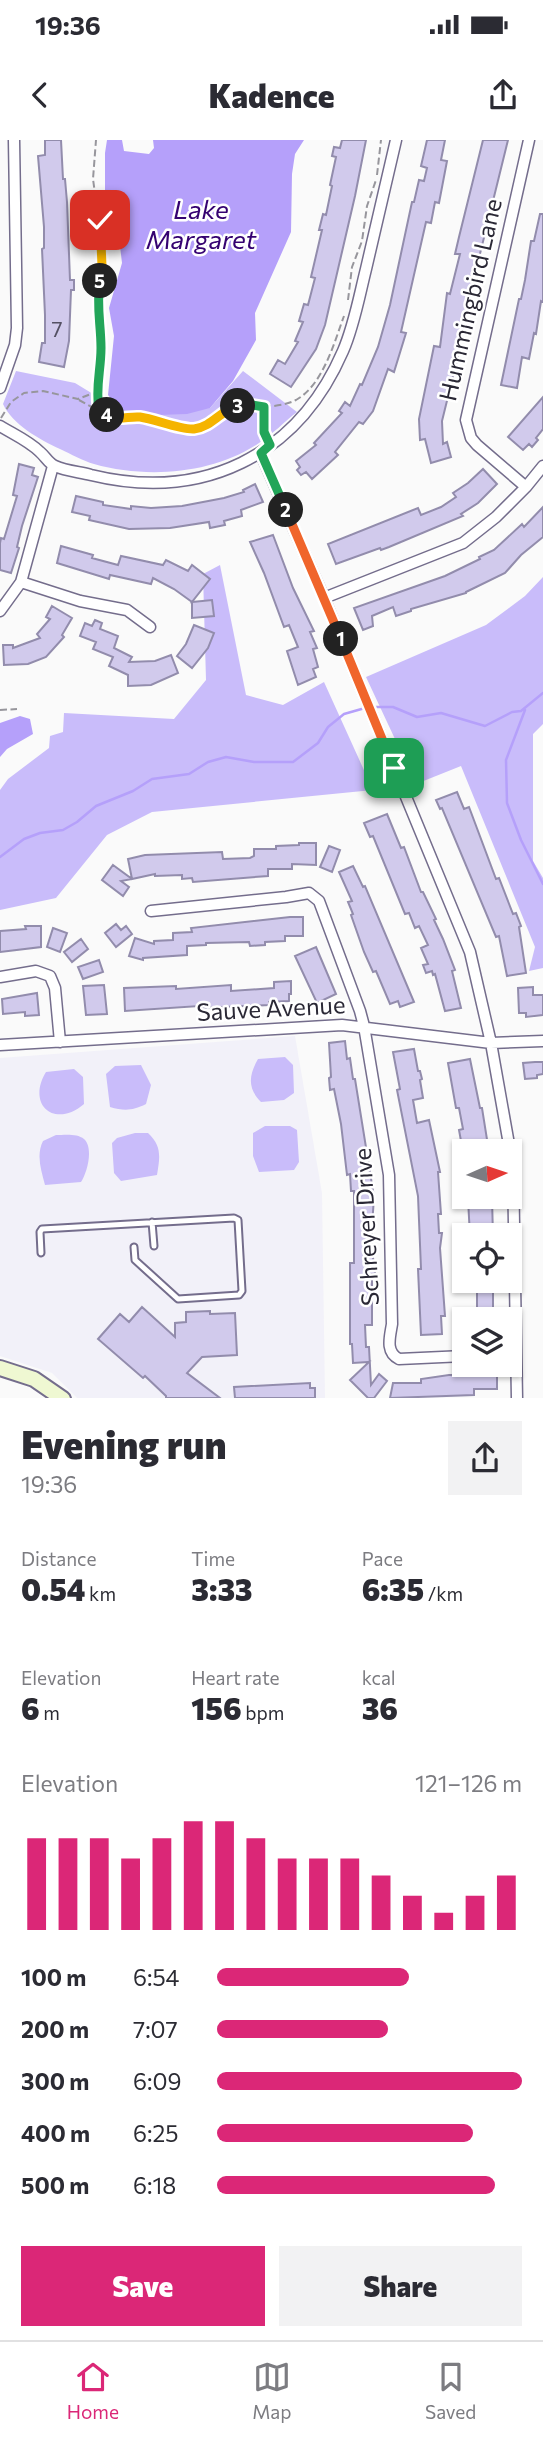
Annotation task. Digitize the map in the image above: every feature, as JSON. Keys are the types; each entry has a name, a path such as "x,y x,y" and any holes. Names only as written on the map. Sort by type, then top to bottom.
{"street":[{"path":"0,388 15,345 17,328 14,140"},
{"path":"0,426 39,451 53,466 118,482 168,484 215,474 261,453 314,401 344,349 396,140"},
{"name":"Hummingbird Lane","path":"526,487 477,445 471,438 466,420 529,140"},
{"path":"261,453 470,952 491,1043 513,1167 512,1307"},
{"path":"0,611 21,582 53,466"},
{"path":"324,598 463,543 496,517 543,466"},
{"path":"21,582 80,601 127,610 150,627"},
{"path":"151,911 309,893 321,906 323,919 358,1003 364,1026"},
{"path":"0,977 36,971 50,976 55,988 60,1042"},
{"name":"Sauve Avenue","path":"0,1045 329,1025 364,1026 491,1043 543,1041"},
{"name":"Schreyer Drive","path":"364,1026 390,1175 393,1324 389,1348 399,1359 452,1357"},
{"path":"0,1367 34,1379 63,1398"},
{"path":"515,1377 517,1398"}],"lane":[{"path":"41,1253 42,1229 234,1218 237,1220 243,1291 239,1295 178,1299 135,1260 134,1247"},
{"path":"152,1223 154,1247"}],"path":[{"path":"96,140 93,179 100,220 102,266 96,302 101,345 96,391 99,410"},
{"path":"0,420 4,410 24,393 43,391 78,399 114,419 136,417 194,429 215,420 229,407 247,404 264,407 296,400 312,385 325,363 347,308 352,267 362,241 367,206 377,178 381,140"},
{"path":"78,399 96,391"},
{"path":"264,407 264,432 270,445"},
{"path":"0,408 4,410"},
{"path":"0,710 18,709"}],"shaded area":[{"path":"16,371 75,383 121,411 210,408 243,371 297,412 259,443 221,461 179,471 114,469 90,463 52,445 27,431 13,418 3,404"},
{"path":"220,565 246,695 283,705 324,682 373,790 152,812 107,835 56,898 0,910 0,790 8,779 49,748 50,736 63,732 64,713 174,719 206,680 203,574"},
{"path":"543,577 543,724 533,734 533,861 543,878 543,968 529,971 535,947 461,766 416,784 366,677 486,625 525,596"},
{"path":"295,1036 322,1193 325,1398 77,1398 52,1373 0,1356 0,1058"},
{"path":"285,1057 293,1065 294,1093 284,1100 261,1102 253,1092 251,1081 258,1059"},
{"path":"141,1065 151,1085 146,1104 128,1110 110,1107 106,1074 115,1066"},
{"path":"74,1069 83,1077 84,1104 73,1111 54,1114 47,1110 39,1094 46,1072"},
{"path":"265,1126 290,1126 297,1130 299,1162 294,1170 259,1172 253,1156 253,1133"},
{"path":"148,1133 156,1143 159,1157 157,1175 121,1181 114,1173 112,1143 117,1138"},
{"path":"56,1135 78,1136 87,1143 88,1161 81,1182 45,1185 40,1163 41,1146 43,1141"}],"water":[{"name":"Lake Margaret","path":"107,140 122,140 124,151 149,154 154,148 153,140 304,140 295,154 292,174 291,232 255,313 256,340 233,381 210,408 187,414 158,415 121,411 108,395 114,336 109,308 122,263 120,246 108,217 105,193"},
{"path":"20,716 30,719 33,734 7,749 0,757 0,723"}],"building":[{"path":"45,140 61,140 70,280 74,280 64,367 39,362 42,343 45,343 45,315 42,249 44,227 38,156 45,155"},
{"path":"342,140 366,140 355,196 325,325 316,349 291,387 270,374 278,360 285,364 298,342 295,341 303,322 299,321 304,304 308,305 315,278 311,277 322,230 319,230 323,214 326,215 332,186 330,185 336,157 332,156 334,147 340,148"},
{"path":"427,140 445,140 441,160 447,161 439,203 435,202 431,223 426,222 401,332 406,333 394,372 388,369 373,411 363,424 359,422 335,452 338,455 312,479 306,472 301,475 296,461 316,445 314,443 342,413 339,411 345,402 350,406 378,347 412,202 419,180 424,181 427,168 421,166"},
{"path":"483,140 508,140 460,335 459,352 442,421 443,444 447,442 451,457 431,463 425,439 420,440 419,419 434,346 440,347 447,293 450,294 460,254 455,254"},
{"path":"540,214 543,214 543,302 541,301 529,359 522,357 517,388 501,385 531,241 534,241"},
{"path":"543,397 543,429 532,447 529,444 523,450 508,437"},
{"path":"19,464 34,468 32,475 38,477 22,526 11,573 0,570 0,543 1,538 4,539 17,496 13,495"},
{"path":"483,469 497,484 478,503 461,514 463,516 389,547 336,564 328,544 418,508 421,515 441,507 456,497 453,493"},
{"path":"255,484 263,502 241,510 242,516 224,521 225,525 210,528 209,522 170,528 129,529 89,520 90,516 72,512 76,496 103,502 103,505 131,509 131,506 182,506 244,492 243,490"},
{"path":"543,507 543,537 505,573 466,593 396,616 393,607 372,616 373,626 363,630 354,608 445,576 480,559 479,557 494,550 522,524 524,527"},
{"path":"273,535 293,588 314,631 310,632 317,648 313,649 318,667 313,669 316,677 298,685 287,651 298,647 289,625 284,627 250,542"},
{"path":"61,546 118,565 121,556 163,565 166,560 188,571 192,565 210,579 192,602 153,578 151,584 110,575 109,579 57,563"},
{"path":"212,600 214,616 192,618 192,602"},
{"path":"52,606 72,618 62,635 64,637 46,657 28,664 4,665 3,645 13,645 13,648 40,638 37,634 50,619 46,617"},
{"path":"95,620 102,623 100,629 118,636 114,648 132,657 129,662 155,661 171,655 178,673 151,685 128,686 128,675 109,666 113,657 93,649 96,642 80,636 85,623 92,626"},
{"path":"194,625 214,633 208,648 192,668 177,656 186,644"},
{"path":"457,792 464,809 469,807 496,879 499,878 513,914 516,913 521,926 526,973 507,976 499,936 496,937 442,808 440,809 436,800"},
{"path":"387,814 401,848 404,847 421,892 436,919 434,920 455,970 452,971 461,1008 445,1011 435,974 433,975 432,971 426,973 423,965 428,964 421,948 428,945 419,926 415,928 409,913 405,914 373,836 370,837 364,823"},
{"path":"316,843 316,865 292,864 292,869 268,869 268,876 193,882 192,878 182,879 182,875 155,874 132,879 128,859 145,855 222,852 223,859 250,858 254,856 254,849 276,849 276,846"},
{"path":"329,846 340,850 332,872 320,867"},
{"path":"113,865 132,879 121,881 129,887 123,896 102,880"},
{"path":"353,866 363,887 365,886 414,1002 400,1007 398,1001 390,1004 376,971 373,972 364,952 351,915 353,914 348,902 352,901 339,872"},
{"path":"303,917 303,936 285,936 285,941 265,942 265,945 250,946 249,942 187,946 187,955 143,960 129,956 135,938 154,944 154,941 173,940 173,933 192,932 191,928"},
{"path":"116,924 121,930 126,926 132,934 116,947 105,933"},
{"path":"25,926 41,926 41,947 0,952 0,931 26,929"},
{"path":"53,928 67,933 60,952 47,947"},
{"path":"81,939 88,949 72,962 64,952"},
{"path":"316,947 336,994 317,1003 295,956"},
{"path":"99,960 103,972 83,979 78,967"},
{"path":"291,981 289,1001 269,1002 269,1005 125,1011 124,988 176,986 176,989 231,985 231,991 274,988 274,982"},
{"path":"104,985 107,1014 86,1015 83,986"},
{"path":"533,987 533,995 543,995 543,1015 526,1017 526,1013 519,1013 518,988"},
{"path":"37,993 39,1015 25,1016 25,1012 3,1014 2,999"},
{"path":"345,1041 347,1059 350,1058 355,1079 374,1197 371,1241 375,1274 372,1274 372,1325 365,1325 366,1347 369,1347 371,1385 379,1374 387,1381 374,1398 368,1398 350,1380 369,1362 353,1363 350,1344 350,1263 354,1263 354,1191 351,1191 350,1174 347,1175 341,1124 329,1078 329,1043"},
{"path":"414,1049 422,1079 423,1098 413,1100 417,1123 429,1120 440,1172 441,1214 438,1214 439,1233 442,1233 440,1248 445,1316 441,1316 442,1334 421,1335 418,1196 397,1090 400,1089 393,1052"},
{"path":"470,1059 487,1139 461,1139 459,1130 463,1129 459,1108 456,1108 448,1063"},
{"path":"543,1062 543,1074 537,1075 537,1078 525,1079 523,1063"},
{"path":"469,1209 492,1209 493,1223 469,1223"},
{"path":"477,1293 493,1293 493,1307 477,1307"},
{"path":"142,1307 175,1337 175,1323 186,1322 186,1312 235,1313 237,1355 202,1357 187,1373 220,1398 166,1398 145,1376 143,1378 98,1339 120,1314 129,1322"},
{"path":"449,1375 497,1377 497,1389 474,1389 474,1395 390,1398 393,1383 421,1383 421,1379"},
{"path":"310,1383 310,1388 315,1388 315,1398 235,1398 234,1387"}],"waterway":[{"path":"372,707 393,707 417,717 441,713 485,726 512,712 521,711 543,693"},
{"path":"0,857 24,839 40,833 63,830 96,806 133,791 152,779 189,774 208,762 226,757 254,762 293,762 318,743 328,727 344,714 365,708"},
{"path":"525,710 506,760 507,803 521,840 543,884"}],"route":[{"path":"100,220 102,266 96,302 101,345 96,391 99,410 114,419 136,417 194,429 215,420 229,407 247,404 264,407 264,432 270,445 261,453 394,768"}]}
